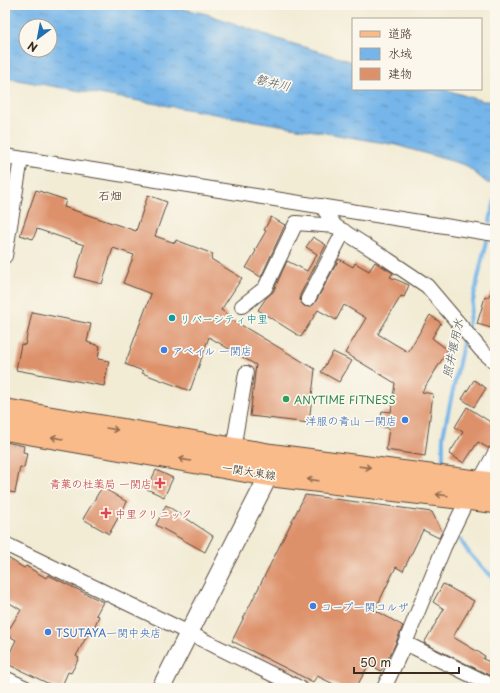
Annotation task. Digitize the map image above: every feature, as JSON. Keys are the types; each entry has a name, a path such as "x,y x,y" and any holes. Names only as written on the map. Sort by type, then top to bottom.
{"main road":[{"name":"一関大東線","path":"5,410 232,449 270,465"},
{"name":"一関大東線","path":"5,429 270,465 480,488 495,502"}],"street":[{"path":"5,156 495,234"},
{"path":"5,256 21,159"},
{"path":"322,206 339,228 426,286 472,340 495,362"},
{"path":"242,306 265,288 296,223 339,228"},
{"path":"308,299 339,228"},
{"path":"232,449 246,373"},
{"path":"384,688 405,643 444,547 480,488 495,453"},
{"path":"161,688 270,465"},
{"path":"5,544 300,688"},
{"path":"405,643 495,687"},
{"path":"5,678 26,688"}],"water":[{"name":"磐井川","path":"5,5 164,5 207,14 278,39 352,62 352,90 446,90 483,101 495,101 495,184 487,183 465,165 396,145 5,78"}],"building":[{"path":"36,190 66,200 64,207 136,231 148,195 167,202 155,236 175,243 176,240 213,254 211,259 242,278 221,310 227,314 226,316 315,369 309,423 250,416 256,365 209,337 190,391 142,373 143,371 125,364 151,294 123,283 134,255 113,248 102,284 75,277 84,245 37,229 33,239 20,235"},
{"path":"271,217 285,225 261,277 246,268 266,231 264,230"},
{"path":"313,237 326,245 300,295 300,300 304,306 309,307 315,303 339,259 353,267 355,263 369,271 375,262 393,273 390,277 409,285 404,297 401,296 378,334 408,352 430,315 441,323 432,338 448,350 422,392 433,394 425,456 386,450 389,428 380,427 382,411 391,412 395,383 345,353 366,318 344,305 336,320 318,310 301,337 258,310 266,298 273,292 287,261 307,271 317,254 306,247"},
{"path":"495,287 495,329 477,324 485,297 487,298"},
{"path":"32,312 91,324 87,342 100,346 98,359 109,361 104,386 16,370 21,344 25,345"},
{"path":"333,352 352,361 339,382 321,372"},
{"path":"474,380 486,388 474,407 462,399"},
{"path":"467,407 495,425 495,445 488,448 478,442 464,463 449,454 463,432 455,427"},
{"path":"5,442 24,446 23,452 27,453 24,468 20,467 15,493 5,491"},
{"name":"青葉の杜薬局 一関店","path":"156,470 173,478 164,497 147,489"},
{"name":"中里クリニック","path":"102,487 127,502 109,534 83,519"},
{"name":"コープ一関コルザ","path":"305,495 432,512 442,532 439,538 423,530 403,571 396,567 375,610 403,626 381,671 369,664 356,688 342,688 317,676 313,682 232,641"},
{"path":"166,505 213,536 205,552 156,525"},
{"name":"TSUTAYA一関中央店","path":"5,556 24,568 26,566 46,578 48,575 103,602 96,615 99,616 93,630 90,630 76,656 79,658 71,673 68,672 61,688 58,688 5,663 16,640 6,634 21,610 5,600"},
{"path":"443,584 474,601 453,637 485,656 483,659 490,662 495,652 495,678 424,643 444,609 433,602"}],"waterway":[{"name":"照井堰用水","path":"490,221 495,200"},
{"name":"照井堰用水","path":"467,329 486,241"},
{"name":"照井堰用水","path":"443,460 443,436 465,335"},
{"name":"照井堰用水","path":"461,540 472,556 495,579"}],"place":[{"name":"リバーシティ中里","path":"172,318"},
{"name":"アベイル 一関店","path":"164,350"},
{"name":"ANYTIME FITNESS","path":"286,399"},
{"name":"洋服の青山 一関店","path":"405,420"},
{"name":"青葉の杜薬局 一関店","path":"160,483"},
{"name":"中里クリニック","path":"106,513"},
{"name":"コープ一関コルザ","path":"313,606"},
{"name":"TSUTAYA一関中央店","path":"48,632"}],"district":[{"name":"石畑","path":"110,195"}]}
